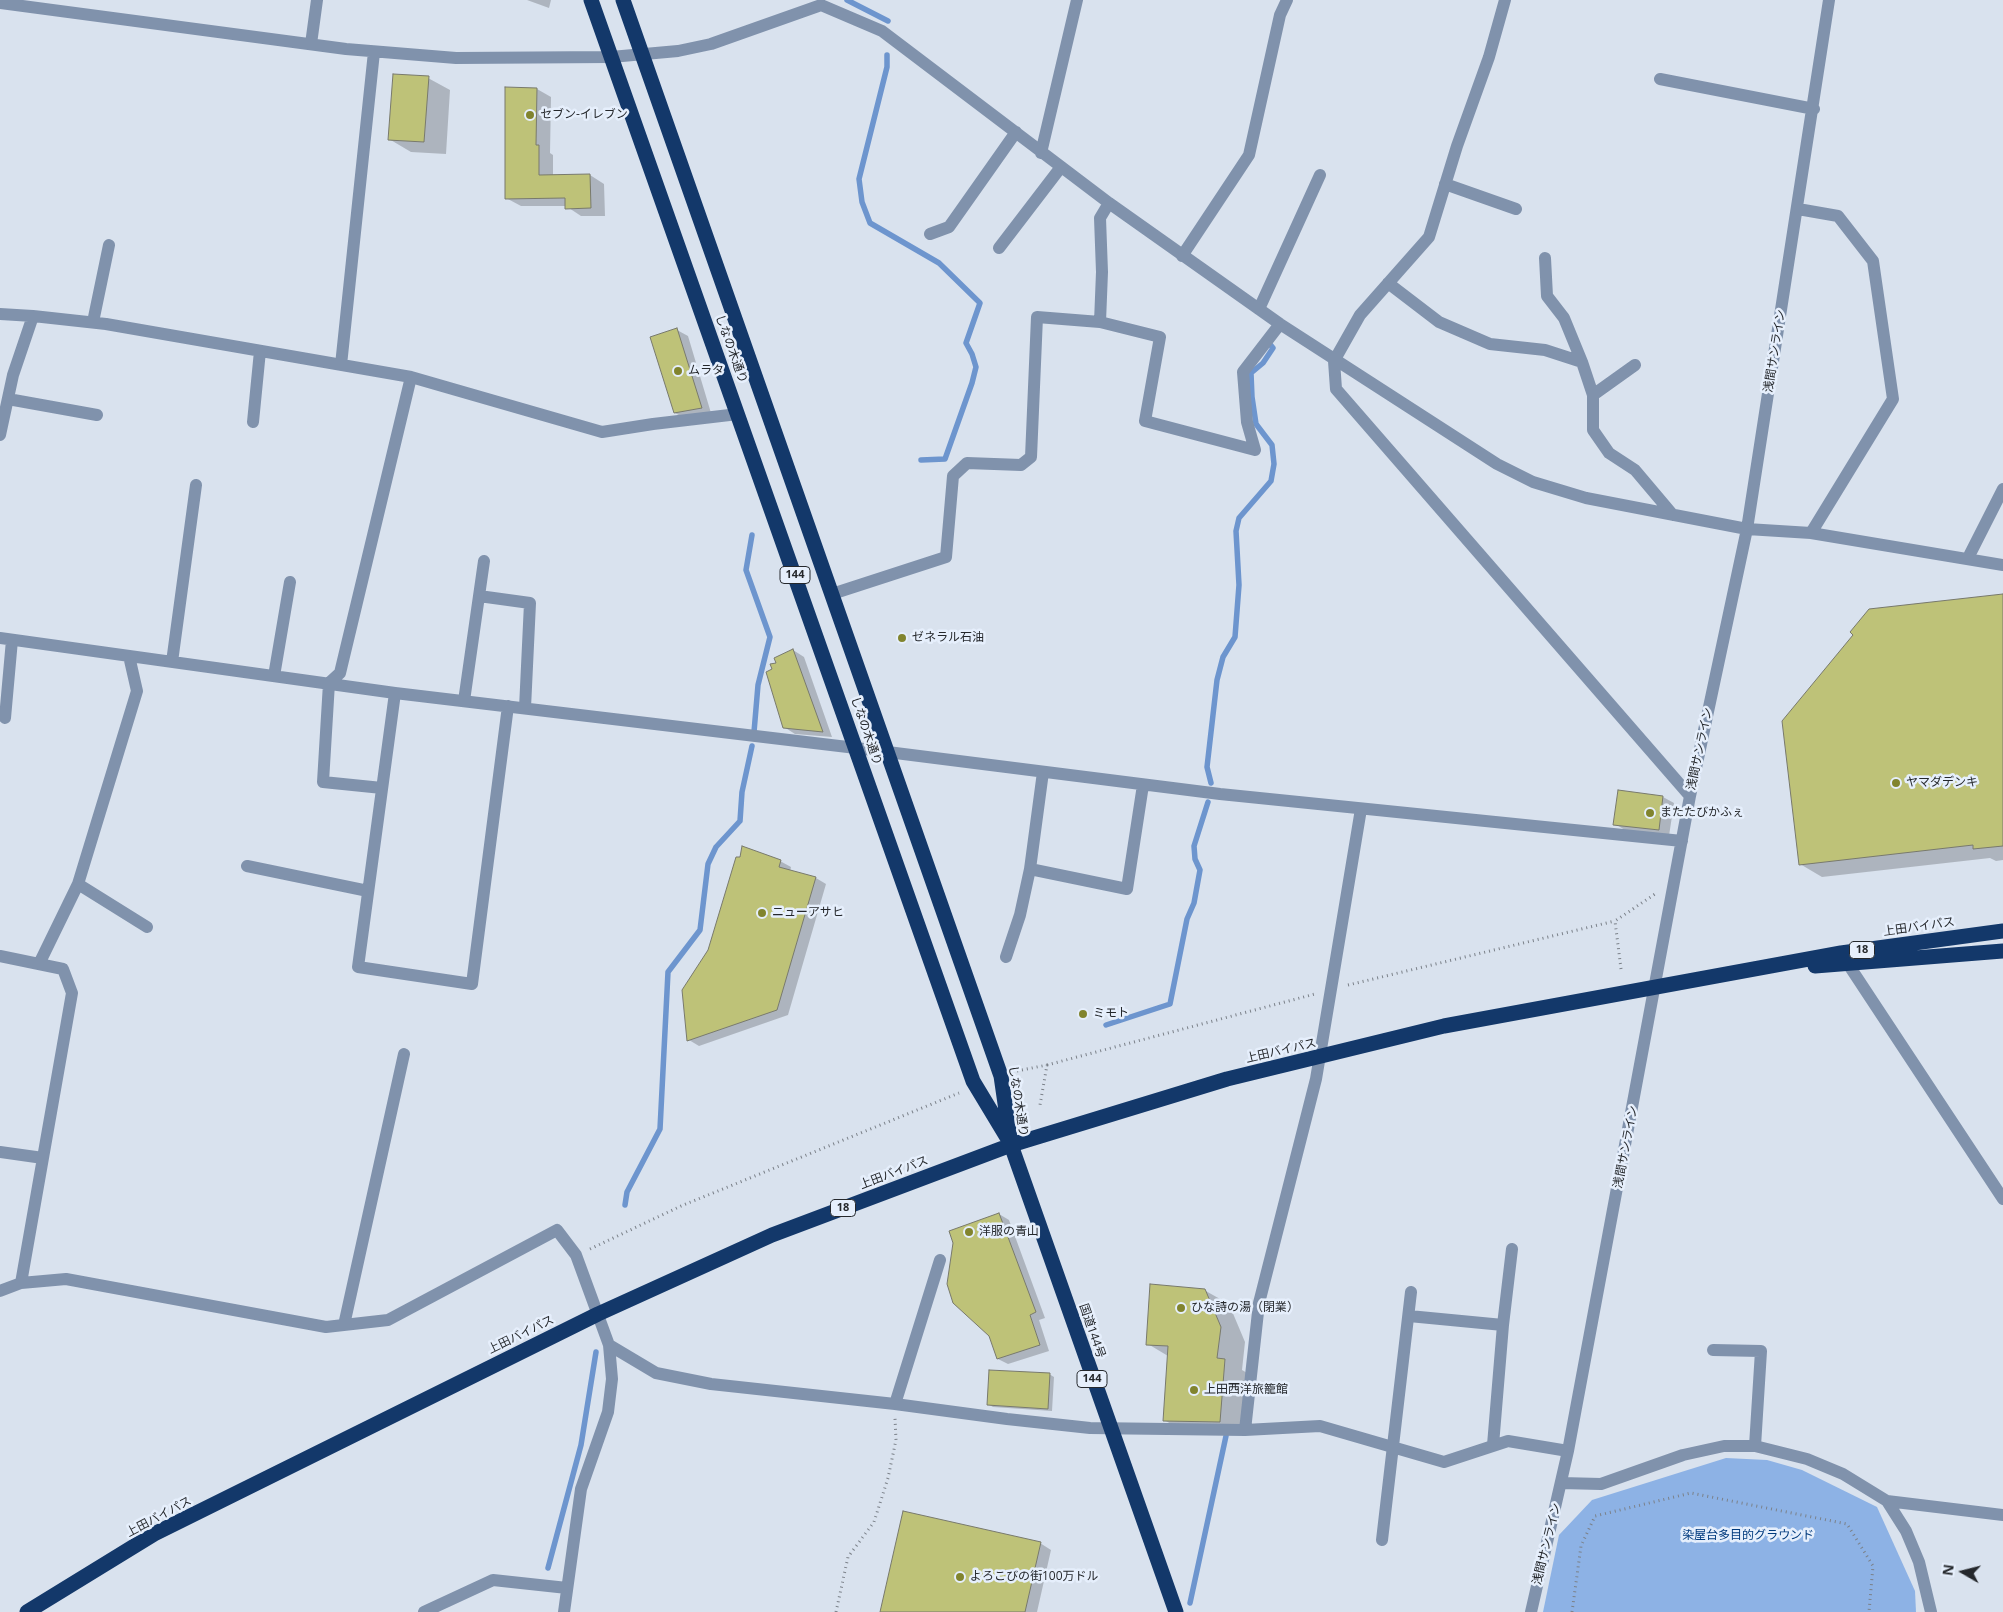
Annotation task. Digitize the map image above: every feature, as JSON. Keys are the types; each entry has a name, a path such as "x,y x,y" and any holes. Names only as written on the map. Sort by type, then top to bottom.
{"highway":[{"name":"しなの木通り","path":"591,0 973,1081 1011,1145"},
{"name":"しなの木通り","path":"623,0 1001,1076 1011,1145"},
{"name":"上田バイパス","path":"27,1612 154,1534 598,1314 772,1235 1011,1145 1227,1079 1444,1026 1840,953 2003,931"},
{"name":"上田バイパス","path":"1722,974 2003,951"},
{"name":"国道144号","path":"1011,1145 1109,1428 1176,1612"}],"street":[{"path":"311,44 317,0"},
{"path":"1041,153 1077,0"},
{"path":"1182,256 1249,156 1280,15 1288,0"},
{"path":"1505,0 1489,57 1429,236 1360,315 1334,361 1336,389 1690,796"},
{"name":"浅間サンライン","path":"1531,1612 1568,1451 1690,796 1747,529 1814,109 1829,0"},
{"path":"8,2 374,52 456,58 611,57 678,51 711,44 821,2 882,31 1109,203 1334,361 1497,464 1533,482 1586,498 1747,529 1811,533 2003,565"},
{"path":"341,365 374,52"},
{"path":"1660,79 1814,109"},
{"path":"930,234 949,228 1016,132"},
{"path":"999,248 1061,167"},
{"path":"1258,309 1320,175"},
{"path":"1445,184 1516,209"},
{"path":"1100,322 1102,272 1100,218 1109,203"},
{"path":"1798,209 1838,216 1873,261 1893,399 1811,533"},
{"path":"93,322 109,245"},
{"path":"1546,258 1547,296 1564,318 1593,395 1592,430 1609,453 1635,470 1673,515"},
{"path":"1388,284 1439,322 1490,344 1545,350 1582,362"},
{"path":"0,314 93,322 411,378 602,432 738,414"},
{"path":"0,435 13,375 34,316"},
{"path":"832,594 946,557 953,476 967,463 1021,465 1031,456 1037,317 1100,322 1160,337 1145,421 1255,450 1247,422 1243,372 1280,324"},
{"path":"253,422 260,351"},
{"path":"1593,395 1635,365"},
{"path":"382,788 323,782 329,684 340,673 411,378"},
{"path":"8,399 97,415"},
{"path":"172,662 196,485"},
{"path":"1968,558 2003,489"},
{"path":"464,701 484,561"},
{"path":"274,676 290,582"},
{"path":"479,596 530,603 525,708"},
{"path":"5,718 6,639 329,684 1143,785 1682,841"},
{"path":"39,964 78,884 138,691 129,656"},
{"path":"395,692 358,967 472,984 508,706"},
{"path":"1006,956 1020,915 1030,869 1043,772"},
{"path":"1030,869 1127,888 1143,785"},
{"path":"1245,1430 1259,1303 1316,1079 1361,809"},
{"path":"247,866 368,891"},
{"path":"78,884 147,927"},
{"path":"0,956 63,969 72,993 22,1283"},
{"path":"1848,964 2003,1199"},
{"path":"344,1325 404,1054"},
{"path":"0,1152 43,1158"},
{"path":"0,1291 22,1283 66,1279 326,1327 388,1320 557,1230 576,1255 598,1314 609,1346 612,1379 608,1412 581,1489 564,1612"},
{"path":"1493,1444 1503,1325 1512,1249"},
{"path":"895,1404 940,1260"},
{"path":"1382,1540 1411,1292"},
{"path":"1408,1316 1503,1325"},
{"path":"609,1346 656,1373 711,1384 895,1404 1007,1419 1090,1428 1245,1430 1320,1426 1444,1462 1493,1444 1508,1441 1568,1451"},
{"path":"1713,1350 1760,1351 1755,1446"},
{"path":"1561,1483 1601,1484 1683,1455 1724,1446 1755,1446 1778,1450 1816,1462 1843,1474 1886,1501 1906,1530 1919,1562 1931,1612"},
{"path":"1886,1501 2003,1515"},
{"path":"424,1612 493,1580 567,1588"}],"path":[{"path":"1621,969 1615,921 1658,891"},
{"path":"1017,1072 1047,1065 1040,1105"},
{"path":"576,1255 681,1206 959,1093"},
{"path":"836,1612 848,1557 874,1522 888,1478 896,1440 895,1404"},
{"path":"1572,1612 1581,1546 1595,1516 1691,1493 1847,1524 1873,1566 1869,1612"}],"green space":[{"name":"染屋台多目的グラウンド","path":"1726,1458 1767,1460 1802,1470 1877,1507 1915,1591 1916,1612 1543,1612 1559,1535 1592,1500"}],"building":[{"path":"393,74 429,76 424,142 388,140"},
{"path":"505,87 537,88 536,145 539,145 539,175 590,174 591,208 565,209 565,198 505,199"},
{"path":"677,328 702,408 674,413 650,337"},
{"name":"ヤマダデンキ","path":"2003,594 2003,846 1973,849 1973,845 1799,865 1782,721 1853,635 1850,632 1869,609"},
{"path":"793,649 823,732 783,728 766,672 772,669 770,664 776,663 774,658"},
{"path":"1618,790 1663,796 1659,830 1613,825"},
{"name":"ニューアサヒ","path":"742,846 781,860 779,867 816,877 777,1010 687,1041 682,990 708,950 736,857 740,857"},
{"path":"999,1213 1036,1312 1030,1315 1040,1345 997,1359 989,1336 953,1303 947,1284 953,1243 949,1231"},
{"path":"1150,1284 1205,1289 1221,1327 1217,1358 1225,1359 1220,1422 1163,1421 1168,1346 1146,1345"},
{"path":"989,1370 1050,1373 1048,1409 987,1405"},
{"name":"よろこびの街100万ドル","path":"903,1511 1041,1542 1025,1612 880,1612"}],"waterway":[{"path":"847,0 888,21"},
{"path":"887,55 887,67 859,179 862,202 870,223 939,263 980,303 966,343 976,367 945,459 921,460"},
{"path":"1211,783 1207,767 1217,680 1223,657 1235,637 1239,585 1236,531 1239,518 1271,481 1274,464 1272,445 1256,424 1251,373 1263,363 1273,348 1269,343"},
{"path":"752,535 746,570 770,637 758,685 754,732"},
{"path":"625,1205 627,1192 660,1129 668,972 700,930 708,864 716,847 740,821 742,792 752,746"},
{"path":"1106,1025 1170,1004 1187,919 1194,903 1200,870 1195,859 1194,846 1208,802"},
{"path":"548,1568 581,1445 596,1352"},
{"path":"1190,1603 1226,1436"}],"place":[{"name":"セブン-イレブン","path":"530,115"},
{"name":"ムラタ","path":"678,371"},
{"name":"ゼネラル石油","path":"902,638"},
{"name":"ヤマダデンキ","path":"1896,783"},
{"name":"またたびかふぇ","path":"1650,813"},
{"name":"ニューアサヒ","path":"762,913"},
{"name":"ミモト","path":"1083,1014"},
{"name":"洋服の青山","path":"969,1232"},
{"name":"ひな詩の湯（閉業）","path":"1181,1308"},
{"name":"上田西洋旅籠館","path":"1194,1390"},
{"name":"よろこびの街100万ドル","path":"960,1577"}]}
